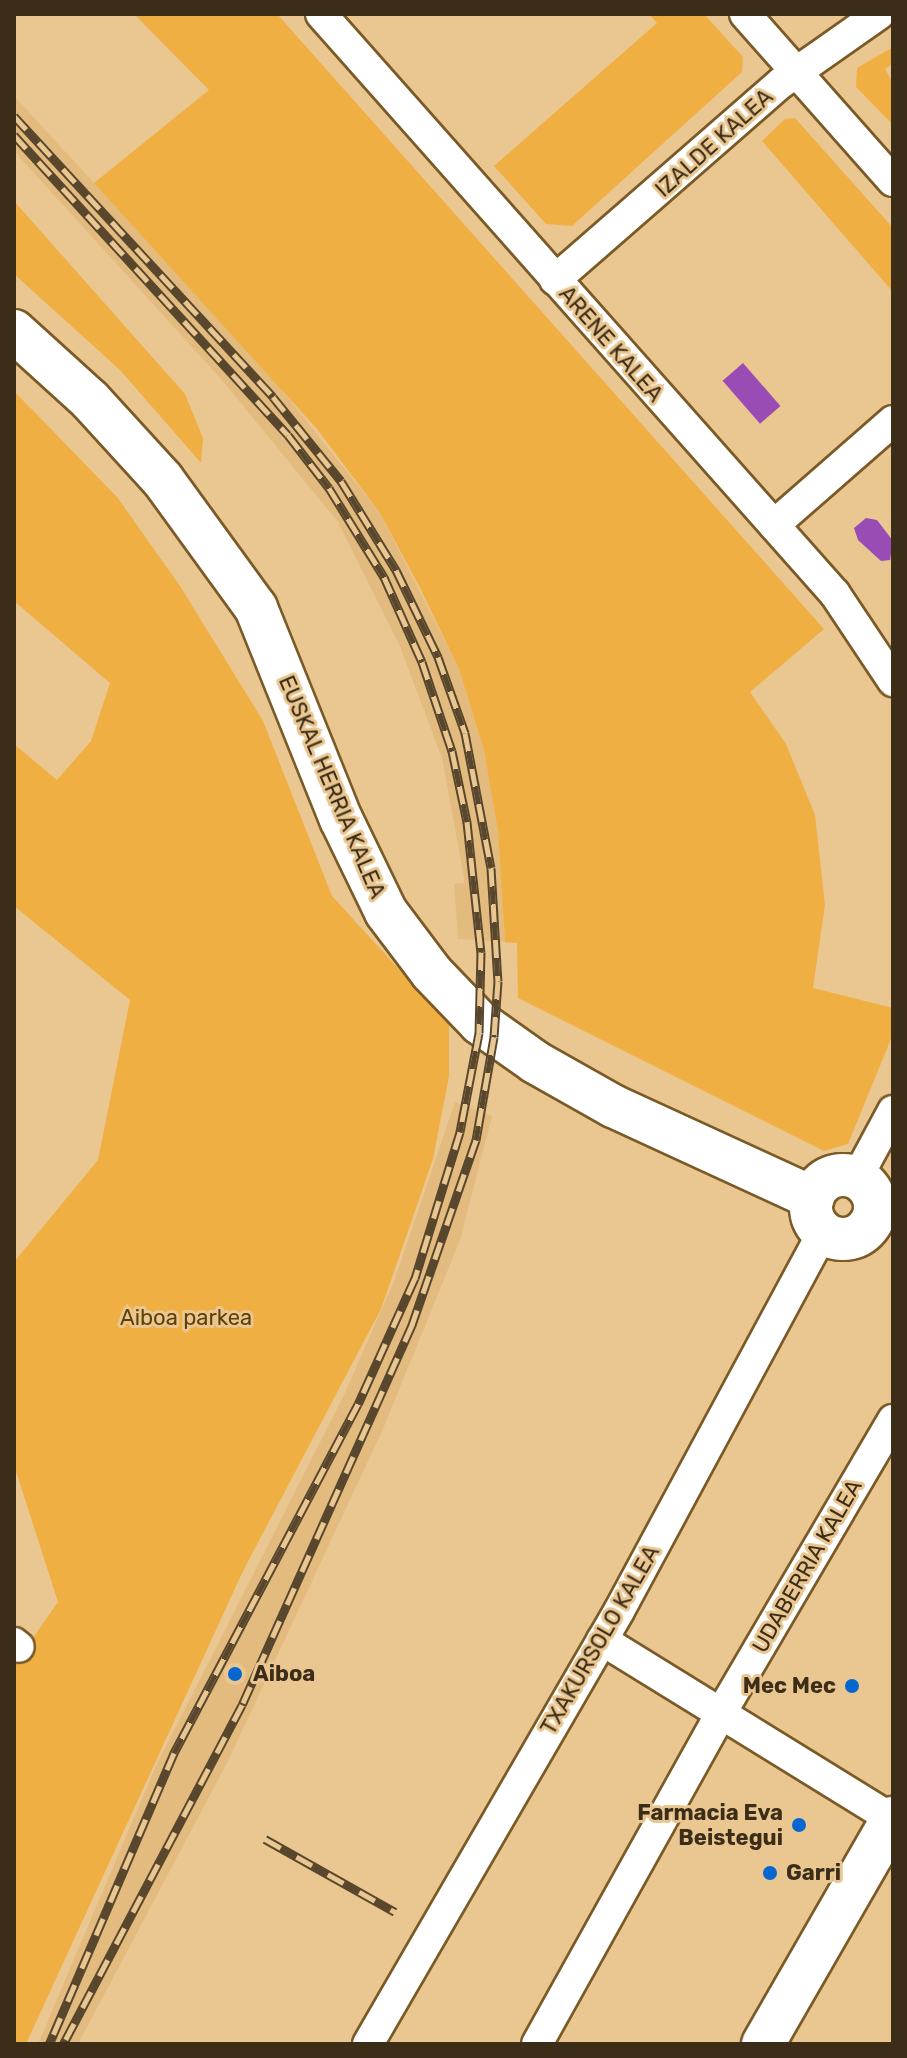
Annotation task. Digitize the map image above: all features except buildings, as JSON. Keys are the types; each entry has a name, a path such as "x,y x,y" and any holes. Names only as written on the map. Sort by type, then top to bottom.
{"street":[{"name":"ARENE KALEA","path":"321,14 835,594 893,681"},
{"path":"745,14 893,181"},
{"name":"IZALDE KALEA","path":"555,280 795,72 879,14"},
{"name":"EUSKAL HERRIA KALEA","path":"14,331 90,400 163,480 256,608 386,912 432,973 480,1023 535,1062 818,1215"},
{"path":"774,525 893,421"},
{"path":"858,1176 893,1111"},
{"path":"858,1176 875,1204 882,1230 854,1238 818,1215 828,1179 858,1176"},
{"name":"TXAKURSOLO KALEA","path":"368,2044 602,1640 818,1215"},
{"name":"UDABERRIA KALEA","path":"537,2044 721,1713 893,1420"},
{"path":"602,1640 893,1818 763,2044"}],"shaded area":[{"path":"14,96 259,362 380,513 459,669 484,750 498,832 505,942 458,939 454,884 465,883 442,758 399,644 338,522 222,380 14,151"},
{"path":"743,363 780,406 760,424 723,381"},
{"path":"866,518 877,520 893,541 890,560 881,561 858,540 854,528"},
{"path":"455,1102 492,1116 460,1240 383,1429 227,1763 78,2044 38,2044 155,1768 344,1395 395,1279"}],"green space":[{"path":"134,14 277,14 824,629 750,692 786,744 815,815 825,905 813,988 893,1008 893,1034 848,1144 824,1151 518,998 517,943 505,942 498,832 484,750 459,669 420,588 380,513 317,429 94,183 209,90"},
{"path":"649,14 704,14 743,57 742,72 572,226 546,224 494,166 657,23"},
{"path":"893,47 893,64 885,69 893,83 893,125 856,87 857,68"},
{"path":"795,118 893,228 893,292 762,141 785,119"},
{"path":"14,201 185,394 203,438 201,463 120,370 14,274"},
{"name":"Aiboa parkea","path":"14,391 117,497 180,586 263,721 332,896 449,1024 449,1076 433,1159 381,1309 243,1571 26,2044 14,2044 14,1665 58,1602 14,1465 14,1262 98,1160 130,1000 14,906 14,744 57,780 91,741 110,683 14,601"}],"railway":[{"path":"14,116 273,397 341,481 396,570 438,657 465,733 491,868 498,981 494,1037 476,1140 412,1325 242,1705 63,2044"},
{"path":"14,135 288,435 329,488 384,577 422,662 452,751 467,822 481,952 479,1033 460,1132 415,1278 358,1404 174,1753 49,2044"},
{"path":"265,1839 395,1912"}],"place":[{"name":"Aiboa","path":"235,1674"},
{"name":"Mec Mec","path":"852,1686"},
{"name":"Farmacia Eva Beistegui","path":"799,1825"},
{"name":"Garri","path":"770,1873"}]}
